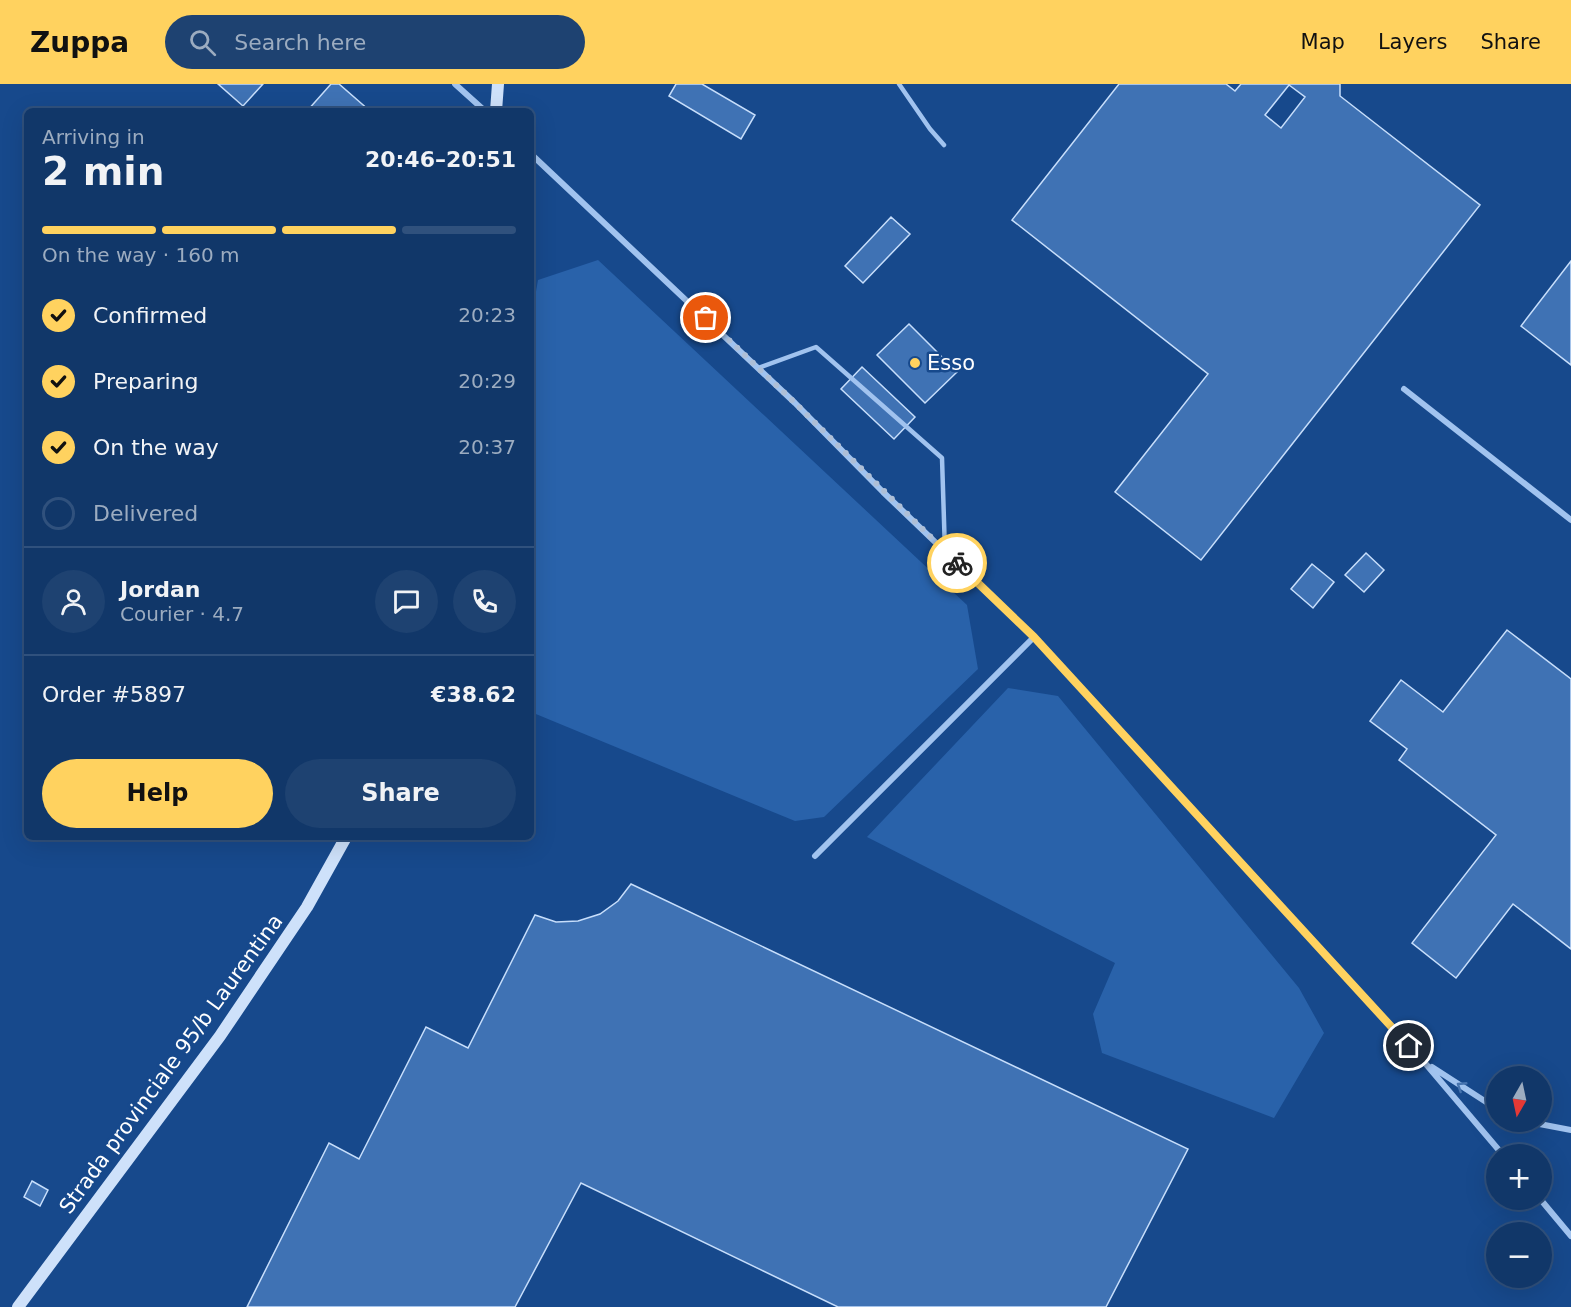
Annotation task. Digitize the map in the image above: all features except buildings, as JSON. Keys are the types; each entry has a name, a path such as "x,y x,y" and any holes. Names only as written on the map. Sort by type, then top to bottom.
{"main road":[{"path":"496,108 498,84"},
{"name":"Strada provinciale 95/b Laurentina","path":"18,1307 220,1036 307,907 344,840"}],"street":[{"path":"455,84 482,108"},
{"path":"534,157 758,368 1034,637 1425,1063 1494,1144"},
{"path":"1404,389 1571,520"},
{"path":"815,856 1034,637"},
{"path":"1425,1063 1486,1102"},
{"path":"1552,1126 1571,1130"},
{"path":"1549,1210 1571,1236"}],"lane":[{"path":"899,84 944,145"},
{"path":"758,368 816,347 942,458 945,552"}],"shaded area":[{"path":"598,260 967,605 978,669 824,817 795,821 534,713 534,303 538,280"},
{"path":"1008,688 1058,696 1299,988 1324,1033 1274,1118 1102,1053 1093,1014 1115,963 867,837"}],"way so far":[{"path":"706,318 957,563"}],"place":[{"name":"Esso","path":"915,363"}],"route":[{"path":"957,563 1034,637 1409,1046"}]}
